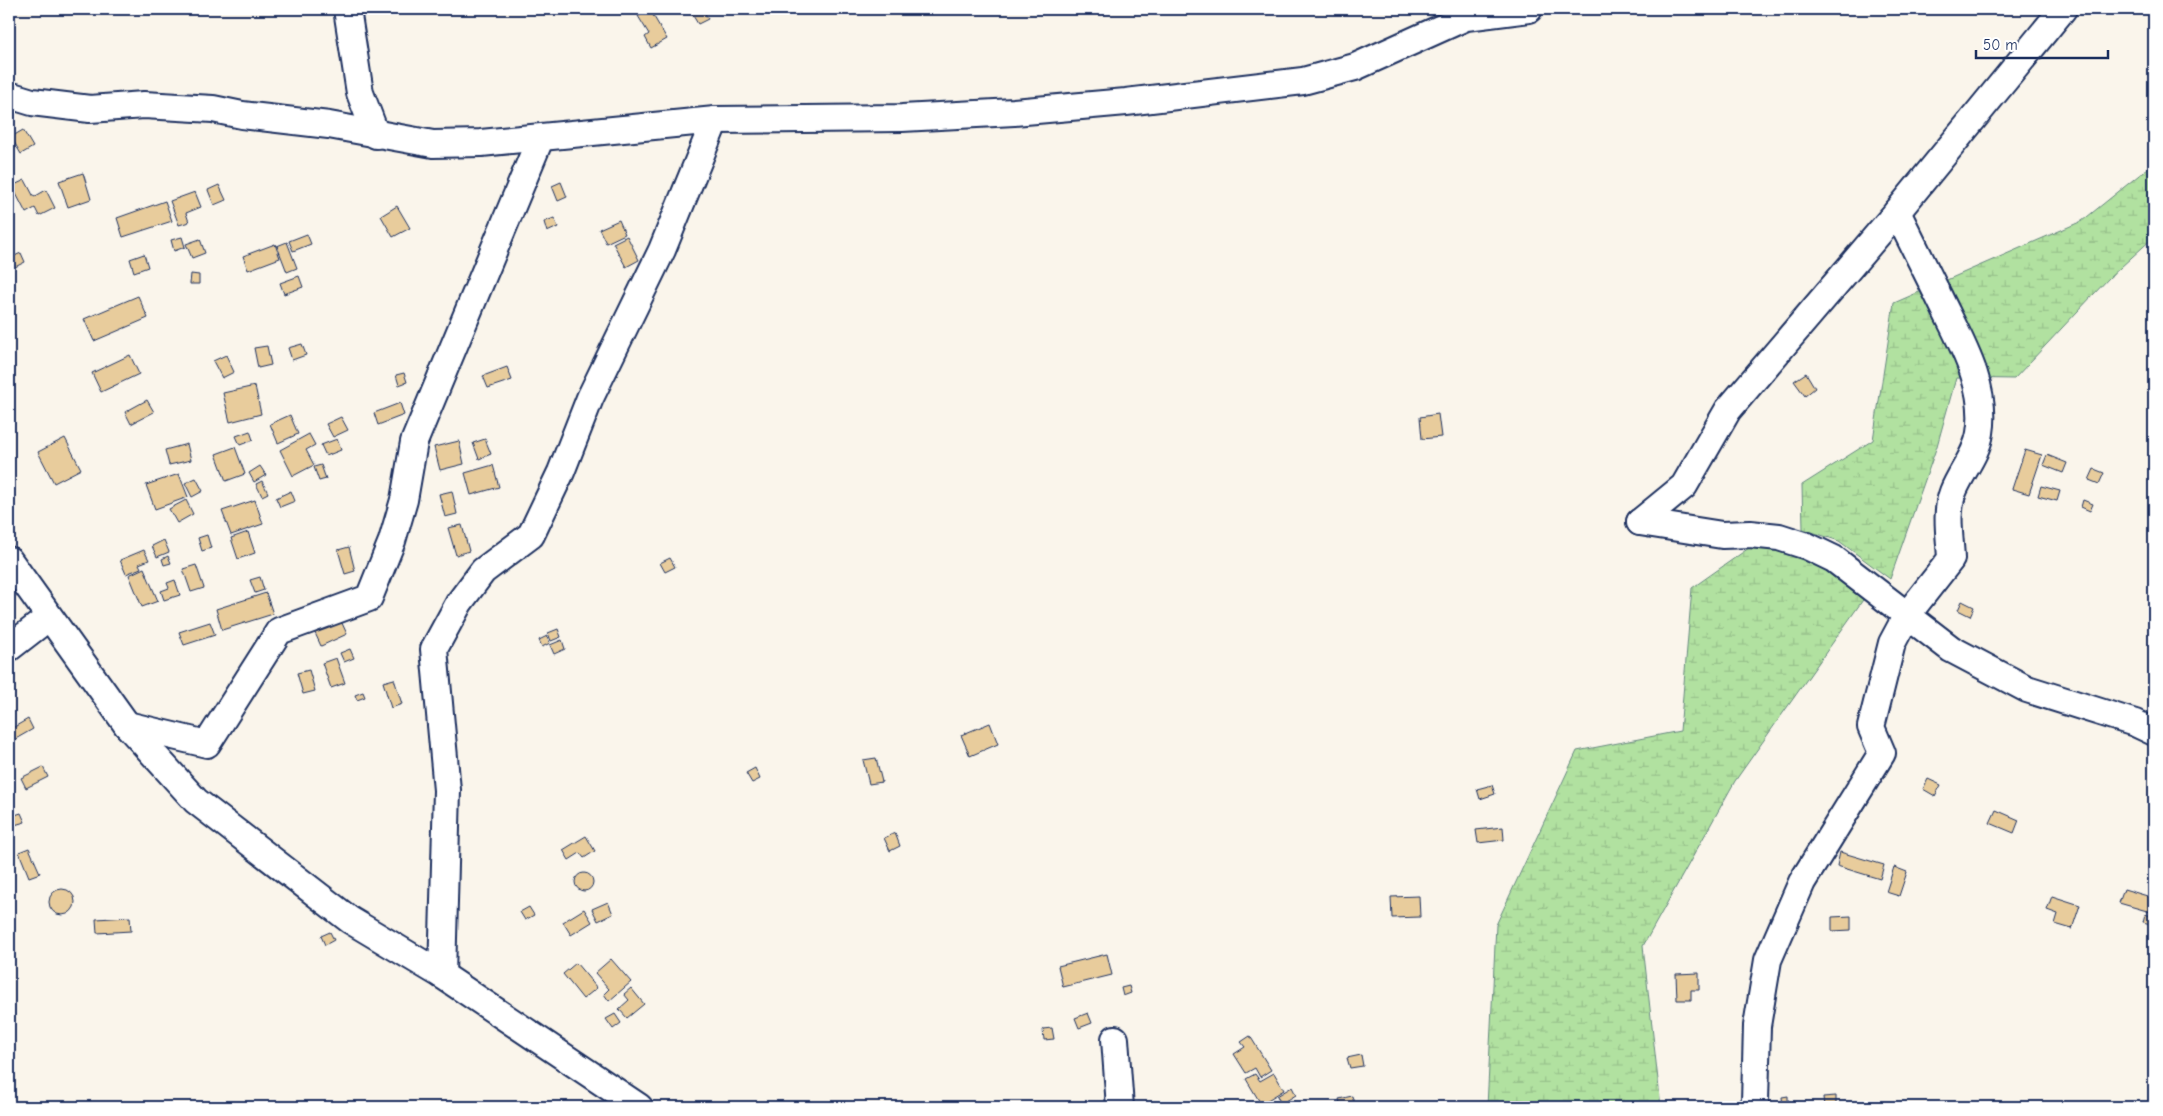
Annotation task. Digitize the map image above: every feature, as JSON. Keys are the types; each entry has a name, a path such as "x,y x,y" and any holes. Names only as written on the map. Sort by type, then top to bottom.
{"street":[{"path":"347,9 360,93 376,135"},
{"path":"9,95 32,102 90,108 144,105 213,108 242,115 329,125 433,144 481,143 540,139 715,120 902,118 1014,112 1126,102 1303,81 1355,67 1466,17 1528,9"},
{"path":"2064,9 1897,212 1728,410 1684,486 1640,522 1722,535 1750,534 1779,537 1807,546 1834,559 1951,649 2027,689 2135,722 2154,732"},
{"path":"442,975 447,790 434,649 459,603 483,570 531,536 561,472 590,398 662,250 715,120"},
{"path":"128,725 207,744 279,631 369,598 392,541 404,500 414,442 540,139"},
{"path":"1752,1107 1755,1102 1757,1026 1768,960 1802,882 1882,753 1871,728 1892,643 1908,615 1951,559 1948,510 1954,491 1980,436 1982,418 1974,373 1964,348 1897,212"},
{"path":"9,560 128,725 196,801 350,920 442,975 639,1107"},
{"path":"9,648 49,617"},
{"path":"1115,1039 1120,1107"}],"green space":[{"path":"2154,163 2154,237 2109,278 2014,379 1956,378 1937,446 1890,579 1839,541 1803,529 1802,485 1873,440 1894,303 2082,221"},
{"path":"1756,543 1819,558 1865,597 1735,781 1643,946 1661,1107 1487,1107 1496,925 1577,751 1680,731 1692,588"}],"building":[{"path":"689,9 703,9 708,19 698,24"},
{"path":"650,10 667,39 651,48 645,37 649,34 638,16"},
{"path":"23,130 33,147 21,154 11,137"},
{"path":"83,173 91,199 68,207 59,181"},
{"path":"25,180 34,197 46,190 55,208 39,216 35,208 26,213 12,186"},
{"path":"561,182 567,197 558,201 552,186"},
{"path":"219,185 226,200 214,205 208,190"},
{"path":"195,192 201,207 186,213 189,222 179,225 170,201"},
{"path":"165,201 172,221 123,237 117,218"},
{"path":"397,206 410,228 393,237 381,216"},
{"path":"554,218 558,227 547,232 544,222"},
{"path":"619,220 625,234 606,243 599,229"},
{"path":"307,234 311,244 293,251 289,241"},
{"path":"627,236 639,260 626,267 613,243"},
{"path":"182,237 185,247 174,251 171,240"},
{"path":"200,239 205,253 192,258 186,244"},
{"path":"287,242 297,268 287,272 277,246"},
{"path":"275,244 280,258 248,270 243,256"},
{"path":"21,253 25,262 15,267 10,258"},
{"path":"144,254 148,267 134,272 130,259"},
{"path":"191,274 199,275 199,284 190,284"},
{"path":"299,276 303,287 284,294 280,283"},
{"path":"138,296 148,318 94,341 84,319"},
{"path":"302,344 306,355 292,360 288,348"},
{"path":"267,346 271,365 258,368 254,348"},
{"path":"130,355 139,374 101,392 92,373"},
{"path":"226,355 234,372 222,378 213,361"},
{"path":"507,367 512,380 488,388 483,376"},
{"path":"404,373 407,382 399,385 396,375"},
{"path":"1806,373 1815,388 1805,396 1794,381"},
{"path":"255,386 261,414 230,422 223,393"},
{"path":"147,400 154,412 131,424 125,412"},
{"path":"400,403 404,415 378,425 374,413"},
{"path":"1438,414 1441,437 1422,439 1420,417"},
{"path":"290,415 298,434 278,443 270,424"},
{"path":"341,417 348,430 333,437 326,424"},
{"path":"250,431 253,440 240,445 236,436"},
{"path":"309,434 315,445 306,450 314,465 293,476 280,450"},
{"path":"65,438 81,469 54,483 38,452"},
{"path":"337,439 341,450 326,456 321,445"},
{"path":"485,439 491,454 479,459 473,443"},
{"path":"459,441 464,464 440,470 434,447"},
{"path":"187,444 191,460 169,465 165,450"},
{"path":"235,447 245,474 226,481 216,454"},
{"path":"2025,450 2042,455 2029,494 2012,489"},
{"path":"2047,455 2067,463 2063,473 2043,465"},
{"path":"321,465 326,479 319,481 314,467"},
{"path":"493,465 499,487 471,495 465,473"},
{"path":"260,466 266,475 254,482 249,473"},
{"path":"2094,469 2104,473 2099,484 2089,480"},
{"path":"179,474 188,497 155,509 146,485"},
{"path":"196,478 203,491 192,497 185,483"},
{"path":"262,481 268,493 262,496 256,484"},
{"path":"2041,486 2060,491 2057,501 2038,496"},
{"path":"291,491 295,501 280,507 276,498"},
{"path":"452,491 457,514 445,517 439,494"},
{"path":"186,500 193,514 177,523 169,509"},
{"path":"255,500 263,524 231,535 222,511"},
{"path":"2083,500 2093,504 2090,511 2081,507"},
{"path":"462,525 469,551 456,555 448,528"},
{"path":"248,532 255,553 238,559 231,538"},
{"path":"207,535 211,548 202,551 198,538"},
{"path":"164,540 169,552 157,557 152,546"},
{"path":"349,547 355,571 345,574 338,550"},
{"path":"144,550 149,560 139,564 141,568 126,574 120,560"},
{"path":"168,556 171,563 164,565 162,559"},
{"path":"670,558 675,567 665,572 660,563"},
{"path":"196,565 204,588 191,592 183,569"},
{"path":"144,568 158,601 142,607 129,575"},
{"path":"260,577 264,590 255,593 250,580"},
{"path":"175,580 180,595 164,600 161,591 169,588 167,583"},
{"path":"266,593 273,614 222,630 216,609"},
{"path":"1962,601 1974,607 1970,616 1958,610"},
{"path":"341,621 347,634 321,646 315,633"},
{"path":"210,622 215,635 184,645 179,632"},
{"path":"558,629 561,637 551,641 548,633"},
{"path":"547,636 550,643 542,647 539,640"},
{"path":"562,640 565,649 554,654 550,645"},
{"path":"350,649 354,658 344,662 340,653"},
{"path":"336,658 345,683 331,688 322,663"},
{"path":"309,670 315,691 303,694 297,673"},
{"path":"394,679 402,704 391,708 383,682"},
{"path":"363,692 365,697 357,700 355,695"},
{"path":"28,719 33,729 12,741 9,730"},
{"path":"990,723 998,744 970,756 961,735"},
{"path":"876,758 882,782 869,784 863,760"},
{"path":"43,767 48,777 26,788 21,778"},
{"path":"755,768 760,779 752,783 746,773"},
{"path":"1928,779 1941,785 1935,796 1923,789"},
{"path":"1492,785 1495,794 1480,799 1477,789"},
{"path":"1996,810 2019,820 2014,833 1990,823"},
{"path":"21,813 25,822 11,826 9,817"},
{"path":"1503,827 1504,840 1478,843 1476,830"},
{"path":"895,833 900,846 890,851 884,838"},
{"path":"586,836 595,851 584,858 580,853 569,860 563,850"},
{"path":"29,848 40,873 29,877 19,852"},
{"path":"1840,852 1884,865 1880,879 1837,866"},
{"path":"1894,867 1907,872 1899,896 1886,892"},
{"path":"584,873 590,876 593,882 590,888 584,891 578,888 575,882 578,876"},
{"path":"62,889 71,893 75,902 71,911 62,915 53,911 49,902 53,893"},
{"path":"2124,889 2154,898 2154,913 2119,903"},
{"path":"1419,896 1420,917 1392,918 1391,897"},
{"path":"2052,896 2080,905 2072,929 2055,924 2058,914 2047,910"},
{"path":"608,902 613,914 598,921 592,909"},
{"path":"529,907 534,915 525,920 520,912"},
{"path":"584,909 592,922 571,935 563,922"},
{"path":"2145,914 2154,917 2154,925 2143,922"},
{"path":"1851,916 1851,930 1832,931 1832,917"},
{"path":"130,917 131,931 97,933 96,919"},
{"path":"330,932 334,940 325,945 321,936"},
{"path":"1107,954 1112,975 1063,987 1058,966"},
{"path":"611,959 631,982 609,1001 604,994 609,989 595,973"},
{"path":"576,963 597,988 583,999 563,974"},
{"path":"1699,973 1699,990 1691,990 1691,1000 1677,1000 1676,974"},
{"path":"1129,986 1131,993 1123,996 1121,988"},
{"path":"631,988 644,1004 627,1018 619,1009 629,1000 624,994"},
{"path":"1088,1013 1092,1023 1079,1028 1075,1018"},
{"path":"615,1014 621,1023 613,1029 606,1019"},
{"path":"1052,1028 1054,1039 1044,1040 1043,1029"},
{"path":"1250,1036 1271,1070 1260,1077 1255,1068 1246,1073 1234,1054 1245,1047 1241,1042"},
{"path":"1361,1055 1363,1066 1350,1068 1347,1058"},
{"path":"1274,1073 1284,1090 1261,1104 1246,1079 1255,1074 1260,1081"},
{"path":"1292,1087 1296,1095 1281,1104 1277,1096"},
{"path":"1352,1096 1355,1107 1341,1107 1339,1099"},
{"path":"1788,1096 1788,1107 1783,1107 1782,1097"},
{"path":"1836,1096 1836,1107 1824,1107 1823,1097"}]}
